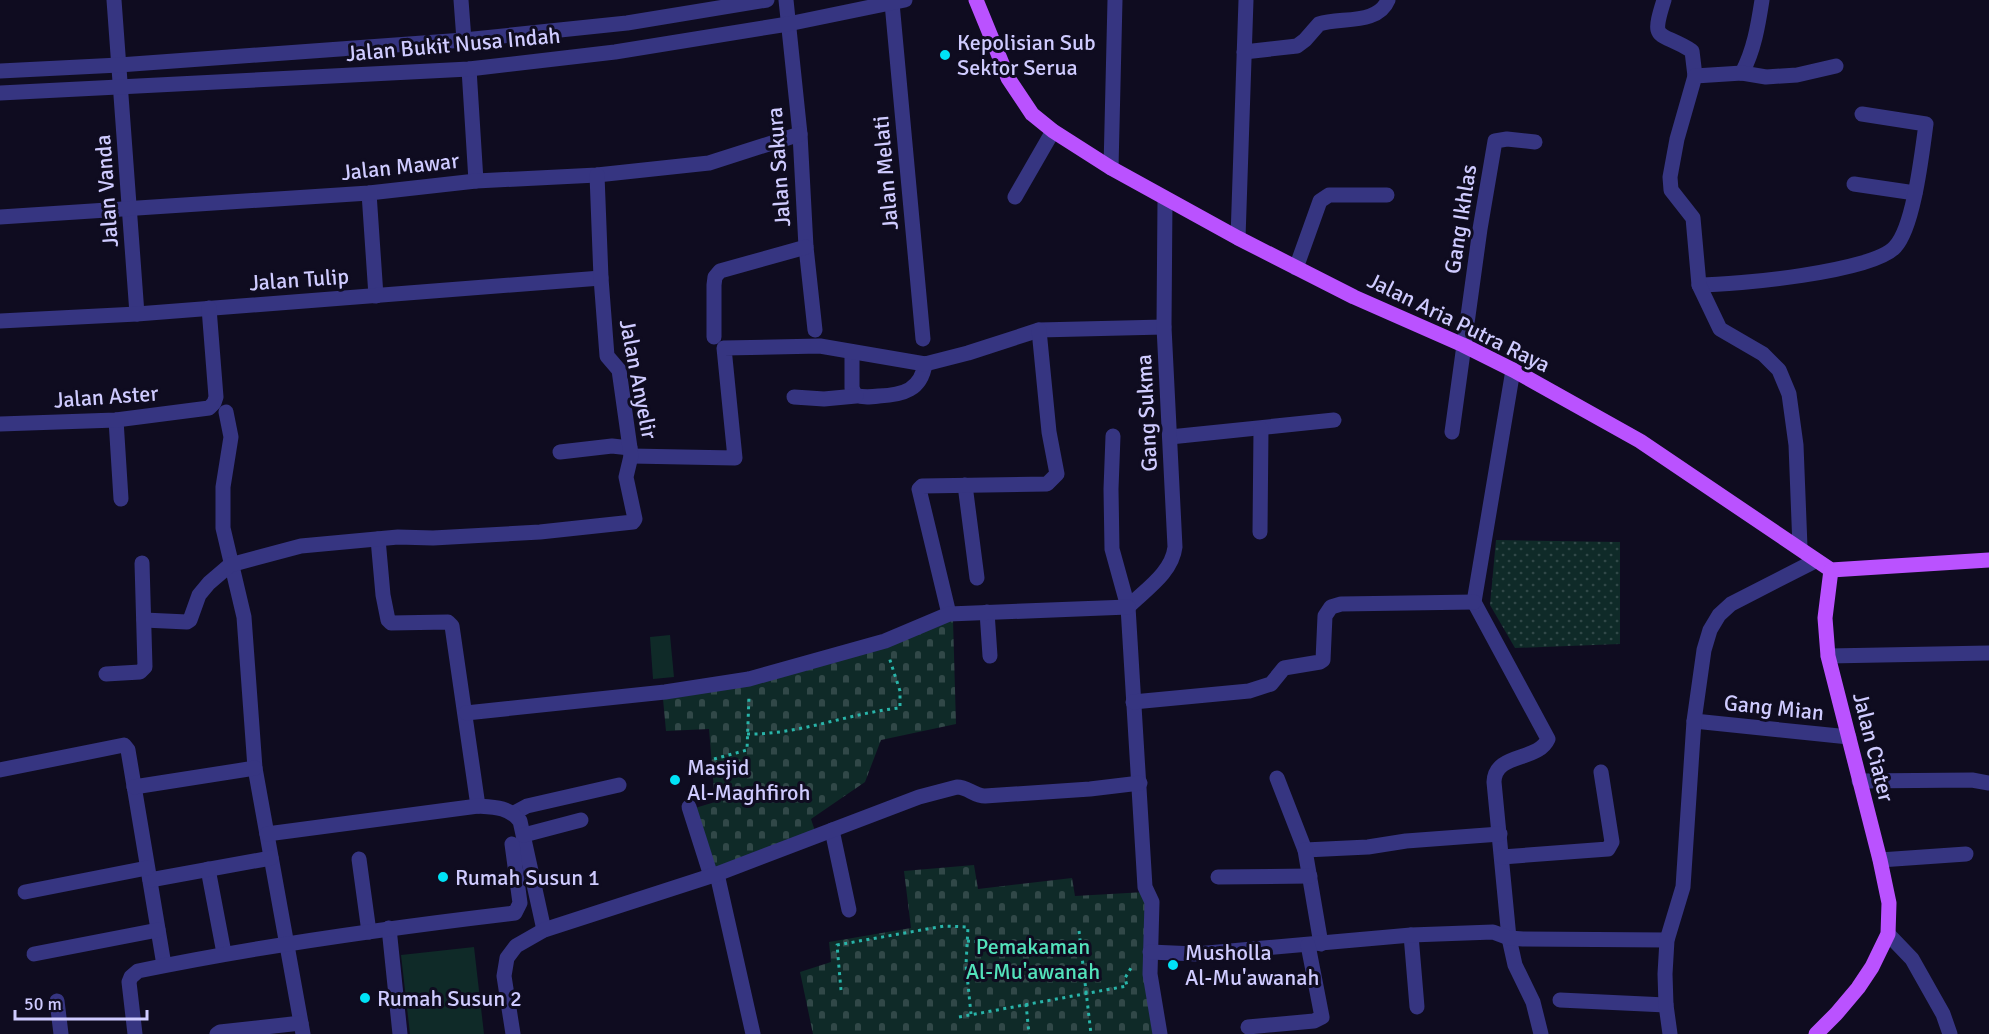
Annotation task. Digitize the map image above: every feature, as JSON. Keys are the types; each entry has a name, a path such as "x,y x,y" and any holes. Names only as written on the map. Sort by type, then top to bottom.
{"main road":[{"name":"Jalan Aria Putra Raya","path":"976,0 1008,78 1032,114 1053,131 1111,168 1238,238 1354,297 1463,345 1513,370 1640,441 1831,570"},
{"path":"1831,570 1989,560"},
{"name":"Jalan Ciater","path":"1831,570 1825,618 1828,656 1880,860 1889,903 1888,934"},
{"path":"1816,1034 1858,988 1872,968 1888,934"}],"street":[{"name":"Jalan Vanda","path":"114,0 137,314"},
{"path":"461,0 464,40"},
{"name":"Jalan Bukit Nusa Indah","path":"0,71 119,65 464,40 627,23 767,0"},
{"name":"Jalan Sakura","path":"786,0 800,134 806,248 814,330"},
{"path":"1111,168 1115,0"},
{"path":"1238,238 1246,0"},
{"path":"1244,52 1297,46 1319,24 1375,16 1388,3 1388,0"},
{"path":"1664,0 1656,24 1657,30 1661,35 1692,51 1695,76 1677,139 1670,177 1671,190 1693,218 1699,285 1720,329 1763,354 1779,370 1789,394 1796,445 1800,548"},
{"path":"1742,73 1756,36 1762,0"},
{"name":"Jalan Bukit Nusa Indah","path":"0,93 469,69 615,52 788,24 898,2"},
{"name":"Jalan Melati","path":"898,2 923,339"},
{"path":"1695,76 1742,73 1766,77 1797,75 1836,66"},
{"path":"469,69 476,182"},
{"path":"1699,285 1787,278 1882,258 1895,248 1903,236 1934,125 1862,114"},
{"path":"1016,197 1053,131"},
{"name":"Jalan Mawar","path":"0,218 597,175 709,163 800,134"},
{"name":"Gang Ikhlas","path":"1463,345 1495,141 1507,139 1535,142"},
{"name":"Jalan Anyelir","path":"378,539 540,532 630,523 635,519 626,477 631,452 619,370 608,356 601,278 597,175"},
{"path":"1854,184 1915,193"},
{"path":"369,193 376,296"},
{"path":"1296,268 1320,201 1329,195 1387,195"},
{"name":"Gang Sukma","path":"1128,607 1168,568 1175,548 1164,327 1165,199"},
{"path":"714,337 714,285 715,277 720,271 806,248"},
{"name":"Jalan Tulip","path":"0,321 137,314 601,278"},
{"path":"209,308 216,397 231,436 223,487 223,528 244,617 255,768 302,1028 217,1034"},
{"path":"560,452 612,447 631,452 735,458 724,348 820,346 925,364 1039,330 1164,327"},
{"path":"949,614 919,492 922,486 1047,484 1057,474 1049,432 1039,330"},
{"path":"1452,432 1463,345"},
{"path":"852,352 852,388 856,396"},
{"path":"794,397 824,399 898,395 911,390 921,379 925,364"},
{"path":"1513,370 1474,602 1548,739 1544,746 1500,766 1494,774 1509,938 1515,965 1533,1002 1541,1034"},
{"name":"Jalan Aster","path":"0,424 116,420 220,408"},
{"path":"116,420 121,499"},
{"path":"1170,437 1334,420"},
{"path":"1260,532 1261,429"},
{"path":"1113,436 1112,549 1128,607 1145,887 1152,902 1150,974 1160,1034"},
{"path":"965,485 977,578"},
{"path":"144,620 187,622 190,620 199,595 230,565 302,546 378,539 383,595 388,620 396,624 448,622 452,626 478,806"},
{"path":"1670,1034 1665,975 1667,940 1683,887 1694,721 1704,650 1710,630 1719,615 1731,604 1815,561"},
{"path":"106,674 143,671 145,663 142,563"},
{"path":"1133,702 1249,691 1271,684 1284,668 1320,662 1323,660 1325,616 1331,607 1341,604 1474,602"},
{"path":"466,713 665,692 749,679 885,641 949,614 1128,607"},
{"path":"987,612 990,656"},
{"path":"1828,656 1989,653"},
{"name":"Gang Mian","path":"1694,721 1849,737"},
{"path":"0,770 124,745 128,750 164,965"},
{"path":"134,787 255,768"},
{"path":"1502,857 1608,849 1612,842 1601,772"},
{"path":"1248,1027 1314,1021 1322,1017 1310,876 1305,850 1277,778"},
{"path":"1859,781 1972,780 1989,783"},
{"path":"513,1034 504,976 507,958 516,946 544,930 714,875 919,797 957,787 963,787 975,794 985,796 1090,789 1140,783"},
{"path":"514,813 527,806 619,785"},
{"path":"135,1034 129,982 138,971 286,943 515,913 520,903 518,839 520,821 514,813 502,808 478,806 267,834"},
{"path":"689,807 714,875 753,1034"},
{"path":"518,839 581,819"},
{"path":"832,830 849,910"},
{"path":"1305,850 1368,847 1406,841 1500,834"},
{"path":"518,839 544,930"},
{"path":"1880,860 1966,854"},
{"path":"25,892 149,874 208,869 271,858"},
{"path":"359,860 369,932"},
{"path":"208,869 224,953"},
{"path":"1218,877 1310,876"},
{"path":"389,928 400,1034"},
{"path":"34,954 158,930"},
{"path":"1150,952 1196,954 1411,935 1493,932 1509,938 1667,940"},
{"path":"1888,934 1912,959 1943,1014 1950,1034"},
{"path":"1411,935 1417,1007"},
{"path":"1560,1000 1666,1005"},
{"path":"57,1001 61,1034"}],"path":[{"path":"747,734 770,734 872,711 900,708 900,691 885,641"},
{"path":"714,759 747,750 749,679"},
{"path":"841,990 837,945 944,926 968,927 966,965 971,1014"},
{"path":"1079,931 1091,1034"},
{"path":"967,941 1081,947"},
{"path":"959,1017 1127,986 1125,978 1131,968 1143,968 1150,974"},
{"path":"1026,1004 1029,1034"}],"green space":[{"path":"1496,540 1620,542 1620,644 1515,648 1490,605"},
{"path":"953,620 956,724 881,740 865,782 811,819 815,831 715,868 695,808 715,802 709,729 666,731 663,699"},
{"path":"670,635 674,677 653,679 650,637"},
{"name":"Pemakaman Al-Mu'awanah","path":"974,865 978,889 1072,878 1075,896 1145,892 1156,1034 813,1034 800,972 831,962 829,942 911,928 904,871"},
{"path":"474,947 484,1034 410,1034 401,955"}],"place":[{"name":"Kepolisian Sub Sektor Serua","path":"945,55"},
{"name":"Masjid Al-Maghfiroh","path":"675,780"},
{"name":"Rumah Susun 1","path":"443,877"},
{"name":"Musholla Al-Mu'awanah","path":"1173,965"},
{"name":"Rumah Susun 2","path":"365,998"}]}
